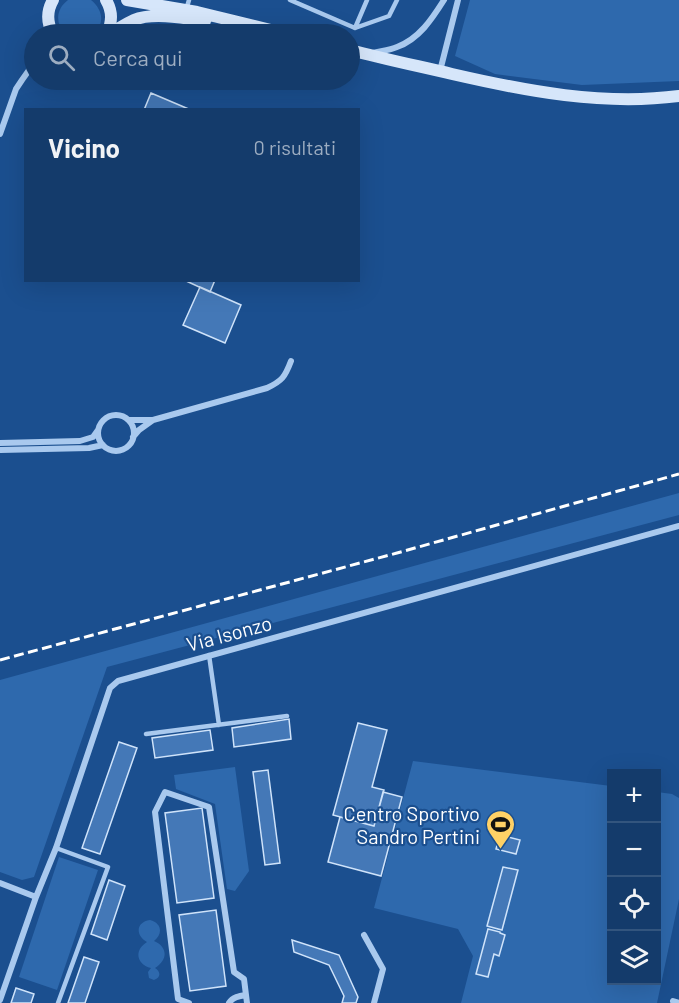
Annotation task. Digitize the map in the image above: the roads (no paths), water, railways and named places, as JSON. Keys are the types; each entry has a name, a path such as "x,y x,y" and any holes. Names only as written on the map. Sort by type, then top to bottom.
{"street":[{"path":"106,0 111,11 111,24"},
{"path":"127,0 188,5 249,24"},
{"path":"366,54 398,47 415,36 427,26 444,0"},
{"path":"440,71 458,0"},
{"path":"48,4 49,24"},
{"path":"127,24 142,17 176,17 231,24"},
{"path":"360,52 521,89 577,96 639,99 679,96"},
{"path":"0,134 16,89 24,77"},
{"path":"129,420 153,420 267,388 280,382 288,371 291,361"},
{"path":"0,443 87,440 96,435 106,418 112,415 129,420 134,431 133,437"},
{"path":"99,427 99,436 103,445 118,450 128,446 139,430 153,420"},
{"path":"0,450 89,448 103,445"},
{"name":"Via Isonzo","path":"0,1000 36,897 56,848 110,688 118,681 679,526"},
{"path":"189,1003 178,999 155,812 165,792 209,807 234,972 244,979 247,1003"},
{"path":"0,883 36,897"},
{"path":"364,935 384,969 374,1003"},
{"path":"230,1003 236,997 246,995"}],"lane":[{"path":"290,0 347,24"},
{"path":"358,24 367,0"},
{"path":"360,27 389,16 397,0"},
{"path":"209,655 219,725"},
{"path":"146,735 287,716"},
{"path":"56,848 108,867 58,1003"}],"railway":[{"path":"0,660 679,474"}],"place":[{"name":"Centro Sportivo Sandro Pertini","path":"501,850"}]}
